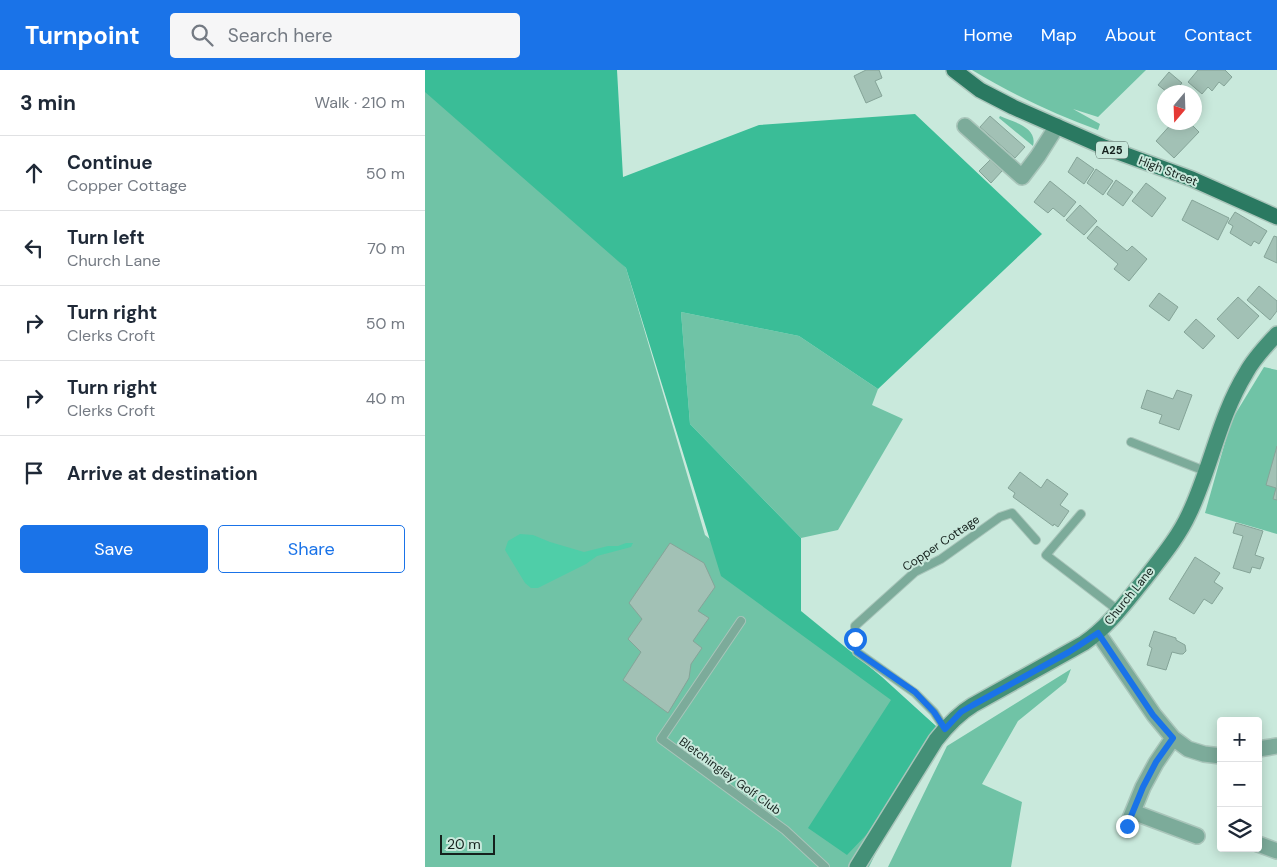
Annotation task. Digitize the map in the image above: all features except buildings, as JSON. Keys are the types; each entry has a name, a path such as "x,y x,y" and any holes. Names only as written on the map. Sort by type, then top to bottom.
{"main road":[{"name":"High Street","path":"954,70 979,90 1013,107 1104,147 1192,179 1277,217"}],"street":[{"path":"965,126 1022,177 1039,156 1057,126"},
{"name":"Church Lane","path":"857,867 945,729 967,708 1069,652 1098,633 1119,611 1175,537 1188,515 1226,413 1246,372 1277,334"},
{"path":"1098,633 1153,715 1173,738 1188,748 1204,754 1217,756"},
{"path":"1173,738 1147,779 1130,819 1197,836"},
{"path":"1262,748 1277,746"},
{"path":"1262,845 1277,851"}],"lane":[{"path":"1131,442 1205,471"},
{"name":"Copper Cottage","path":"945,729 934,712 915,692 857,652 855,626 915,572 941,559 1000,517 1012,513 1036,540"},
{"path":"1081,514 1045,555 1119,611"},
{"name":"Bletchingley Golf Club","path":"741,621 661,739 785,830 825,867"}],"shaded area":[{"path":"425,70 626,268 705,535 937,727 869,867 425,867"},
{"path":"425,70 617,70 623,177 759,125 915,114 1042,234 878,389 799,336 681,312 690,424 801,538 801,611 882,677 937,727 867,834 847,855 808,828 891,700 721,576 626,268 425,92"},
{"path":"972,70 1146,70 1098,117 1073,109 1100,124 1098,130 1034,103"},
{"path":"1000,116 1028,130 1034,140 1033,146 999,118"},
{"path":"681,312 799,336 878,389 872,405 903,419 838,530 801,538 690,424"},
{"path":"1264,367 1277,370 1277,534 1205,513 1231,421"},
{"path":"520,534 533,535 584,552 608,546 633,543 631,547 597,556 586,564 538,588 531,588 525,583 505,550 508,541"},
{"path":"1071,669 1066,682 1018,721 982,784 1022,802 1011,867 888,867 947,746"}],"route":[{"path":"855,639 857,652 915,692 934,712 945,729 961,712 1069,652 1098,633 1153,715 1173,738 1156,762 1143,787 1127,826"}]}
